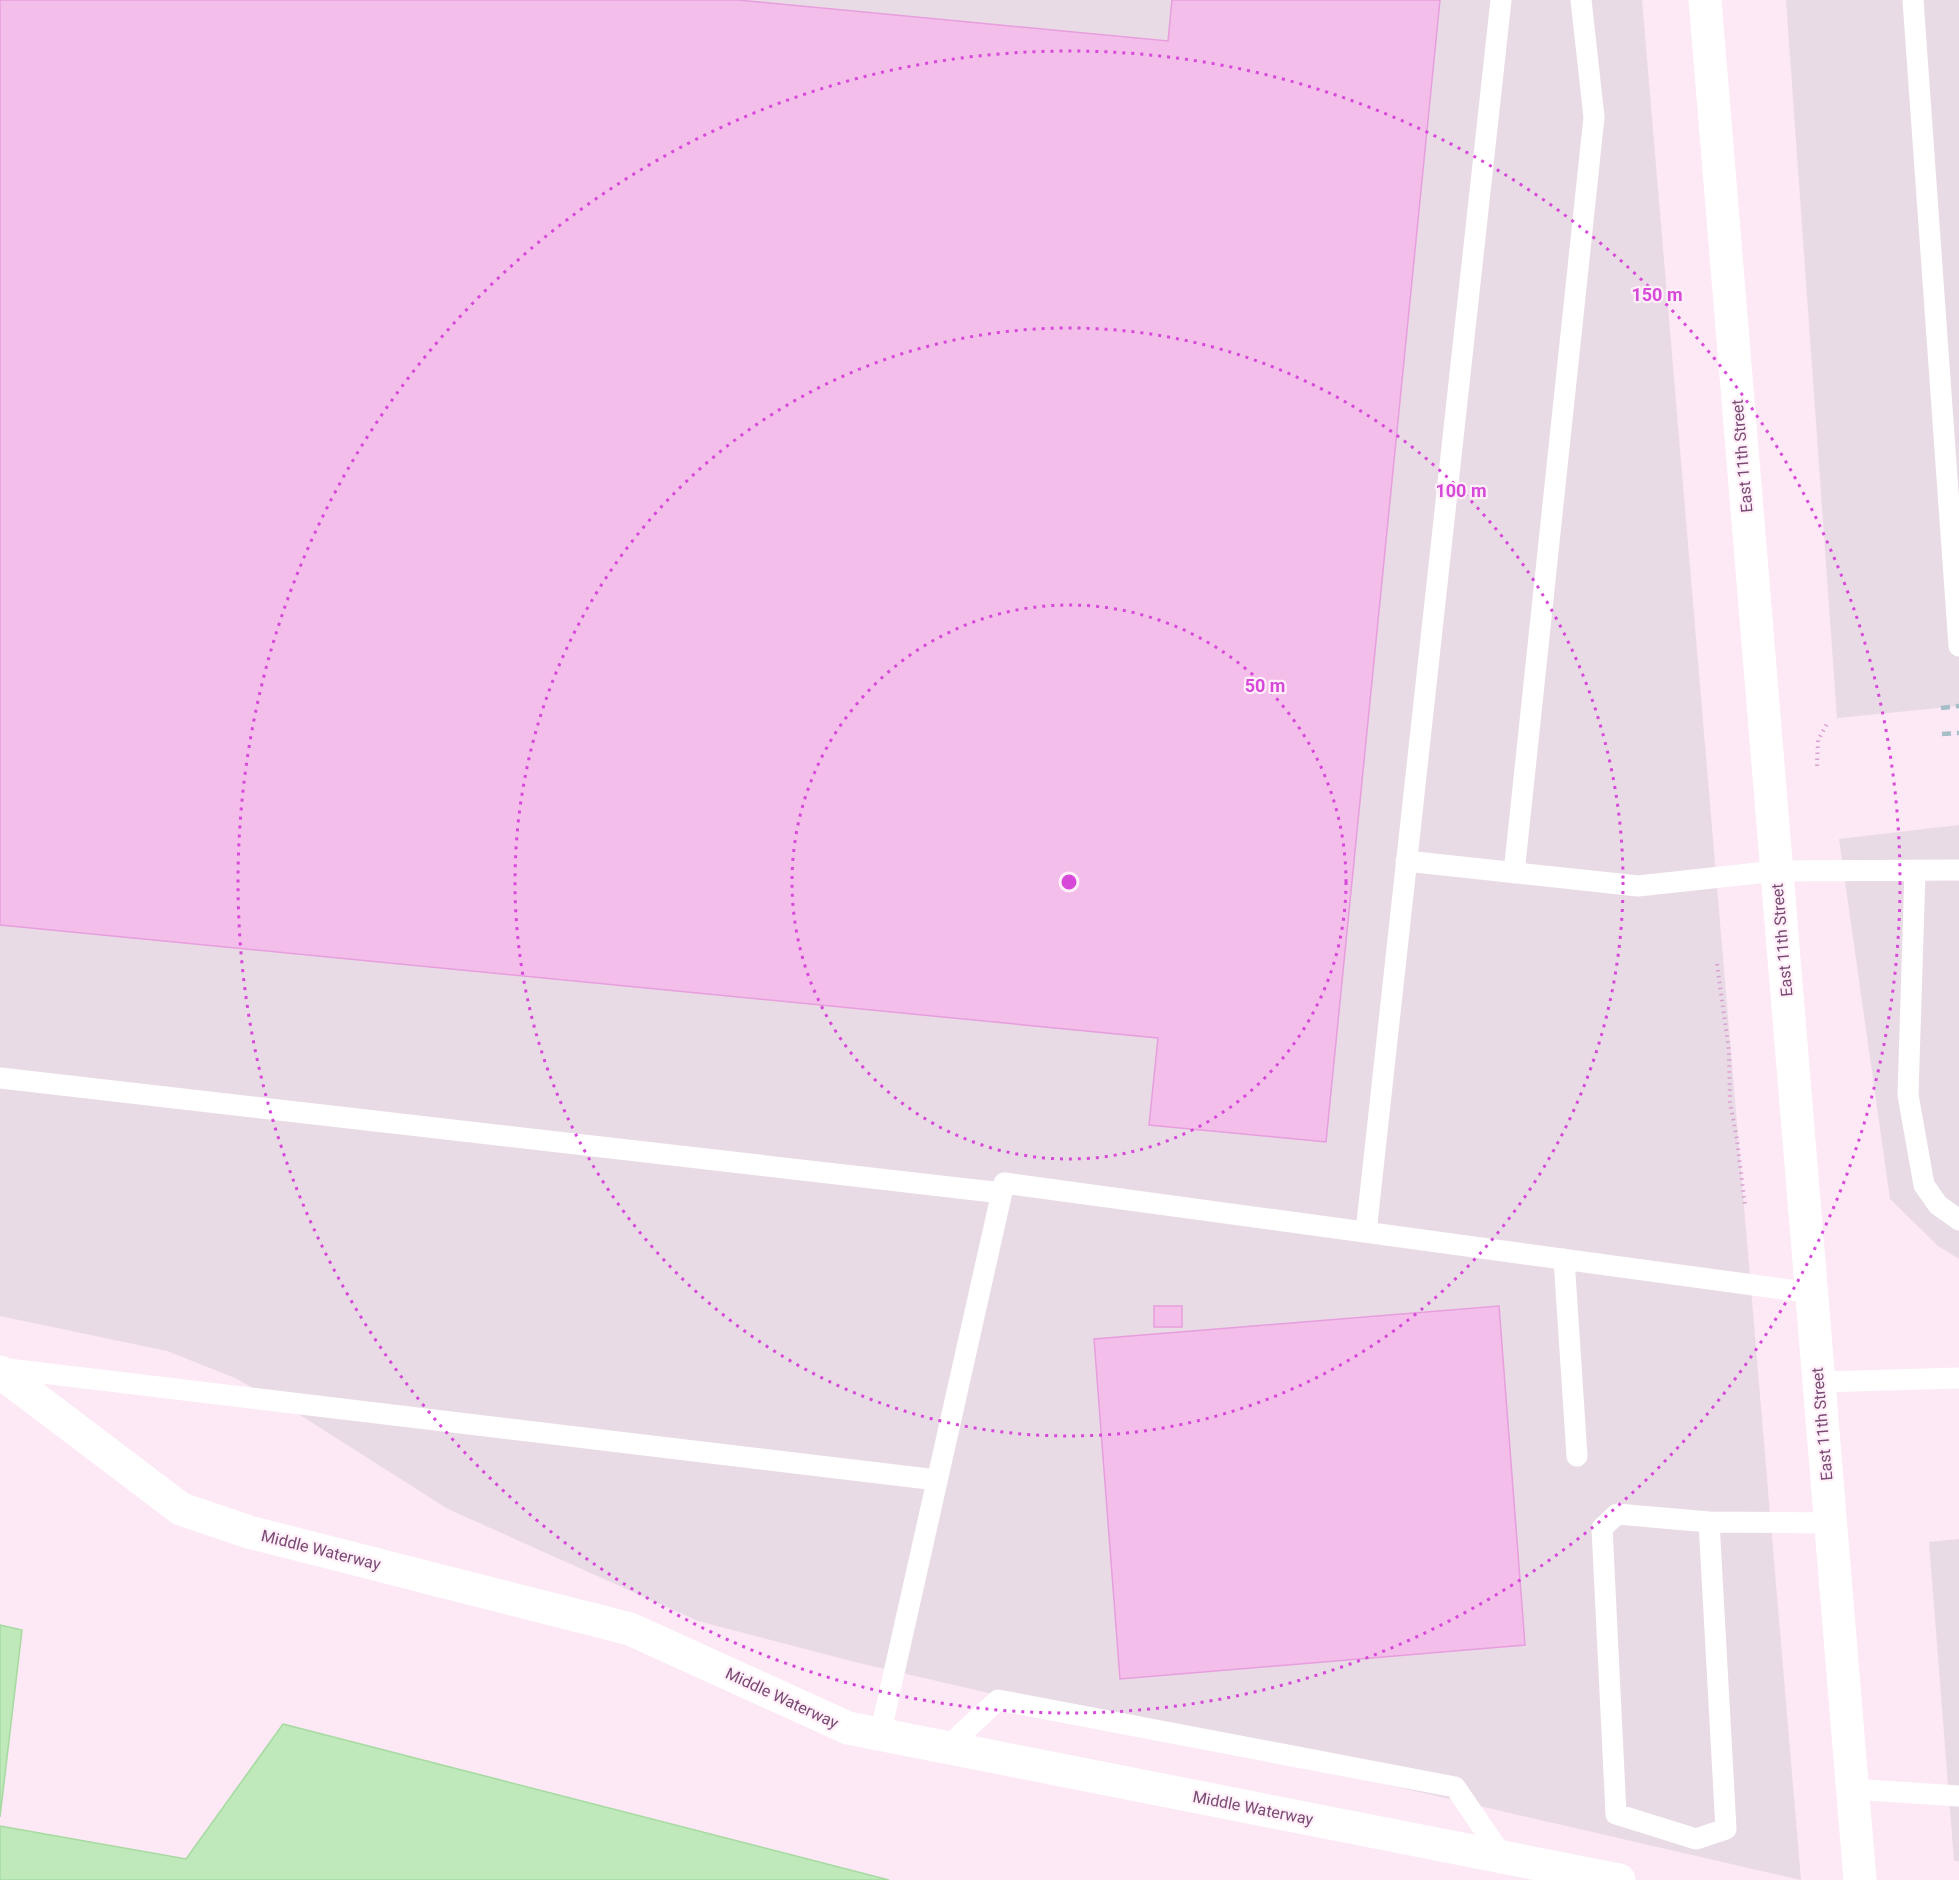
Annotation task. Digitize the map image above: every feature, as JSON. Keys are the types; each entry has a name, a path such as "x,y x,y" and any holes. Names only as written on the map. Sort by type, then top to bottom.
{"street":[{"name":"East 11th Street","path":"1705,0 1860,1880"},
{"name":"Middle Waterway","path":"0,1370 181,1509 249,1532 630,1629 848,1728 1619,1880"}],"lane":[{"path":"1366,1232 1501,0"},
{"path":"1514,873 1594,117 1581,0"},
{"path":"1913,0 1959,646"},
{"path":"1406,861 1638,886 1776,871 1959,870"},
{"path":"1915,871 1908,1095 1924,1185 1938,1205 1959,1220"},
{"path":"0,1078 1002,1193"},
{"path":"880,1735 1004,1183 1812,1293"},
{"path":"1564,1259 1577,1456"},
{"path":"0,1370 937,1480"},
{"path":"1819,1382 1959,1378"},
{"path":"1709,1522 1726,1828 1696,1839 1616,1814 1602,1528 1617,1514 1709,1522 1830,1522"},
{"path":"946,1748 998,1700 1455,1787 1503,1857"},
{"path":"1852,1789 1959,1796"}],"path":[{"path":"1817,766 1818,740 1828,722"},
{"path":"1717,964 1729,1050 1731,1102 1745,1206"}],"shaded area":[{"path":"0,0 1642,0 1801,1880 859,1663 698,1621 448,1509 292,1410 235,1378 167,1351 0,1316"},
{"path":"1786,0 1959,0 1959,706 1837,718"},
{"path":"1959,825 1959,1259 1938,1246 1890,1199 1839,839"},
{"path":"1959,1539 1959,1861 1954,1861 1929,1542"},
{"path":"0,1625 22,1630 0,1817"},
{"path":"283,1724 889,1880 0,1880 0,1826 186,1859"}],"building":[{"path":"0,0 738,0 1168,41 1172,0 1440,0 1326,1142 1149,1125 1158,1038 0,925"},
{"path":"1154,1306 1182,1306 1182,1327 1154,1327"},
{"path":"1499,1306 1525,1645 1120,1679 1094,1339"}],"railway":[{"path":"1941,708 1959,706"},
{"path":"1942,734 1959,733"}]}
